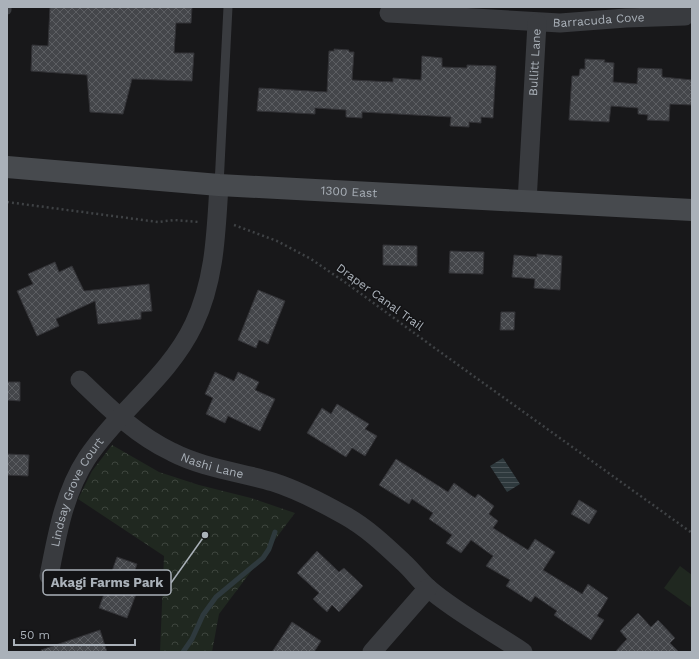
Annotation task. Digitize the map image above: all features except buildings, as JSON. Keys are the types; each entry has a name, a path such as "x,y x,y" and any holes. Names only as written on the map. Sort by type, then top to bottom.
{"main road":[{"name":"1300 East","path":"7,167 218,185 692,210"}],"street":[{"name":"Bullitt Lane","path":"389,13 537,23 527,202"},
{"name":"Barracuda Cove","path":"537,23 685,16"},
{"path":"120,418 169,365 195,324 211,277 215,251 218,185"},
{"name":"Nashi Lane","path":"80,380 120,418 157,445 174,453 206,464 272,482 295,490 346,516 373,535 428,588 481,626 523,652"},
{"name":"Lindsay Grove Court","path":"49,576 62,518 73,483 87,458 120,418"},
{"path":"372,652 428,588"}],"lane":[{"path":"218,185 228,7"}],"path":[{"name":"Draper Canal Trail","path":"7,202 158,222 179,220 231,224 277,241 311,259 355,289 692,533"}],"green space":[{"path":"112,445 159,472 199,485 251,498 295,513 219,614 212,652 160,652 164,556 78,499 92,471"},
{"path":"680,566 692,575 692,608 664,588"}],"shaded area":[{"path":"503,458 520,484 507,492 490,466"}],"waterway":[{"path":"183,652 192,639 203,615 216,597 263,558 269,549 275,532"}],"place":[{"name":"Akagi Farms Park","path":"205,535"}]}
